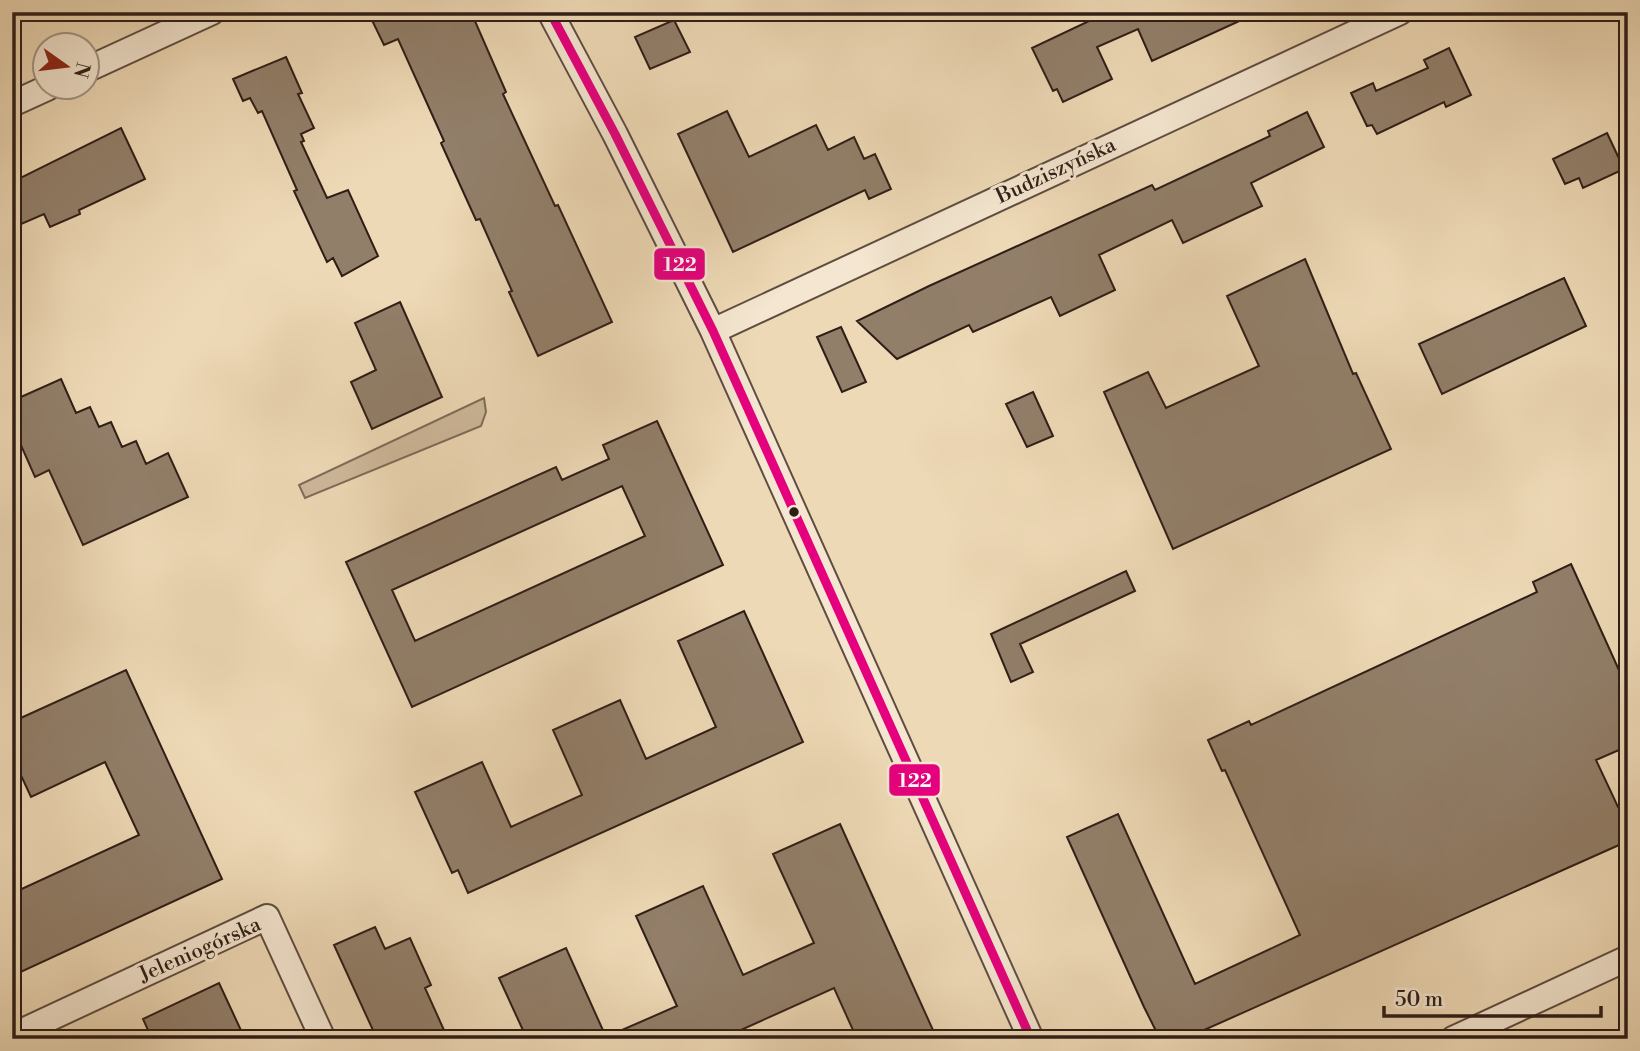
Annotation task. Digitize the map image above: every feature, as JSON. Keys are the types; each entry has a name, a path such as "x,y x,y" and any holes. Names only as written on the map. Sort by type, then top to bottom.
{"street":[{"path":"102,63 212,12"},
{"path":"550,12 655,212 713,331 1031,1039"},
{"name":"Budziszyńska","path":"713,331 1400,12"},
{"path":"12,104 32,95"},
{"name":"Jeleniogórska","path":"12,1036 267,917 323,1039"},
{"path":"1453,1039 1628,958"}],"shaded area":[{"path":"484,398 486,412 481,426 305,498 299,485"}],"building":[{"path":"368,12 471,12 506,92 503,94 612,322 538,356 480,219 476,220 441,143 444,141 398,39 384,45"},
{"path":"1108,12 1259,12 1152,61 1138,29 1097,47 1112,79 1063,102 1057,89 1053,91 1032,48"},
{"path":"674,20 690,52 650,69 635,37"},
{"path":"1449,48 1471,95 1446,107 1444,102 1377,134 1372,125 1367,126 1351,93 1373,83 1376,91 1428,68 1424,60"},
{"path":"286,57 302,93 298,94 314,128 301,134 304,141 301,142 327,198 348,190 378,256 342,276 333,258 327,262 294,191 297,190 262,111 258,113 250,98 243,101 233,79"},
{"path":"727,111 749,157 816,125 828,150 854,137 864,159 875,154 891,189 869,199 865,190 733,252 678,134"},
{"path":"1307,112 1324,147 1251,183 1262,206 1183,243 1172,220 1099,255 1115,290 1060,316 1051,297 973,332 969,325 897,359 857,321 1152,185 1155,190 1270,136 1268,131"},
{"path":"121,128 145,179 50,227 44,214 12,228 12,182"},
{"path":"1607,133 1624,169 1583,188 1579,178 1565,184 1553,159"},
{"path":"1305,259 1353,374 1356,373 1391,449 1173,549 1104,392 1148,372 1166,408 1259,366 1227,296"},
{"path":"1564,278 1586,326 1442,394 1419,344"},
{"path":"400,302 442,397 372,429 351,382 376,370 355,323"},
{"path":"841,327 866,382 842,392 817,337"},
{"path":"61,379 76,413 90,407 99,427 111,422 122,447 136,441 146,464 168,453 188,497 83,545 49,470 35,477 12,425 12,401"},
{"path":"1033,392 1053,436 1027,447 1006,404"},
{"path":"657,421 723,565 412,707 346,562 556,467 562,480 609,459 603,445","holes":["622,486 645,536 415,641 392,590"]},
{"path":"1571,564 1628,690 1628,746 1596,760 1618,807 1628,802 1628,841 1184,1039 1160,1039 1067,837 1118,814 1195,984 1300,935 1225,770 1222,771 1208,740 1249,721 1251,725 1537,592 1533,582"},
{"path":"1126,571 1135,591 1020,644 1033,672 1011,682 991,634"},
{"path":"744,611 803,742 468,893 458,870 452,873 415,792 482,762 511,827 582,795 553,730 620,700 646,759 716,727 678,641"},
{"path":"126,670 222,879 12,976 12,910 21,906 15,892 139,835 105,762 31,797 12,756 12,722"},
{"path":"840,824 937,1039 857,1039 834,988 721,1039 527,1039 499,978 566,948 606,1037 677,1006 636,916 703,886 743,975 814,943 773,854"},
{"path":"375,927 385,949 410,938 431,985 425,988 448,1039 377,1039 334,945"},
{"path":"219,983 245,1039 152,1039 143,1019"}],"transit line":[{"name":"122","path":"550,12 615,134 713,331 1031,1039"}]}
